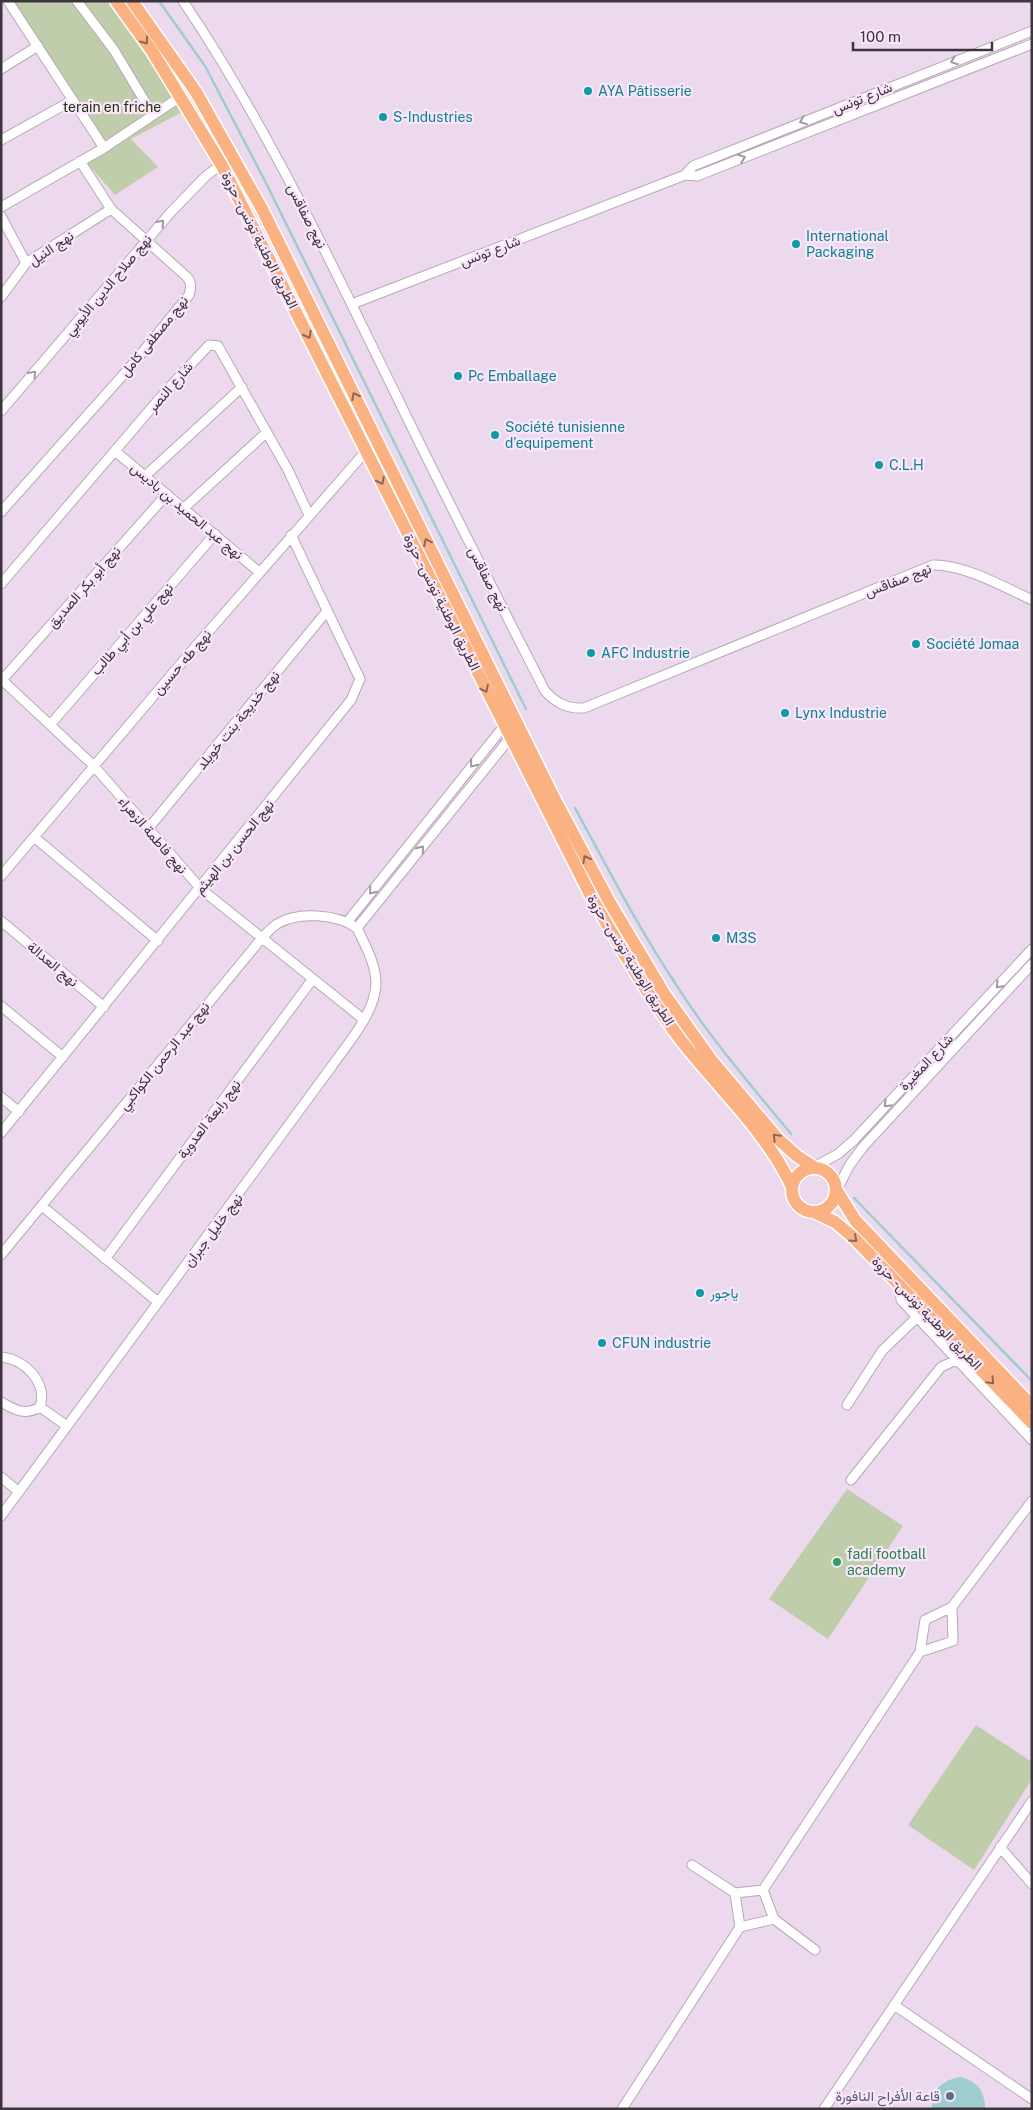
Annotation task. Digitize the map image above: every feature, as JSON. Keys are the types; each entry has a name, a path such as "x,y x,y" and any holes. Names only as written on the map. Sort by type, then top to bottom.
{"main road":[{"name":"الطريق الوطنية تونس - حزوة","path":"116,1 152,51 221,164 593,900 634,970 680,1038 778,1159 792,1187"},
{"name":"الطريق الوطنية تونس - حزوة","path":"132,1 196,92 262,209 553,796 610,902 665,995 712,1061 778,1139 797,1156 814,1167"},
{"path":"814,1167 830,1174 837,1191 830,1206 814,1212 805,1210 797,1204 793,1196 792,1187 799,1173 814,1167"},
{"name":"الطريق الوطنية تونس - حزوة","path":"837,1191 855,1220 1032,1406"},
{"name":"الطريق الوطنية تونس - حزوة","path":"814,1212 835,1222 854,1238 1032,1423"}],"street":[{"path":"8,1 104,148"},
{"path":"77,1 114,50 153,115"},
{"name":"نهج صفاقس","path":"183,1 220,56 266,138 352,304 545,692 560,704 584,708 933,565 945,565 963,571 1032,600"},
{"name":"شارع تونس","path":"685,175 693,166 1032,31"},
{"name":"شارع تونس","path":"352,304 685,175 697,176 1032,44"},
{"path":"1,69 38,46"},
{"path":"1,207 104,148 180,97"},
{"path":"1,140 73,100"},
{"name":"نهج صلاح الدين الأيوبي","path":"1,411 147,239 197,185 232,156"},
{"name":"نهج مصطفى كامل","path":"1,512 131,366 189,295 191,282 188,277 111,209 80,161"},
{"name":"نهج النيل","path":"1,297 26,263 111,209"},
{"path":"1,216 26,263"},
{"name":"شارع النصر","path":"1,584 209,345 218,346 267,432 309,515"},
{"path":"145,476 242,387"},
{"path":"184,508 267,432"},
{"name":"نهج عبد الحميد بن باديس","path":"115,451 259,572"},
{"name":"نهج طه حسين","path":"1,876 259,572 366,451"},
{"name":"نهج أبو بكر الصديق","path":"1,680 167,494"},
{"name":"نهج علي بن أبي طالب","path":"50,725 215,534"},
{"name":"نهج الحسن بن الهيثم","path":"1,1133 351,700 360,678 291,536"},
{"name":"نهج خديجة بنت خويلد","path":"148,829 327,611"},
{"name":"نهج فاطمة الزهراء","path":"1,680 94,766 200,889 363,1019"},
{"path":"348,922 504,726"},
{"path":"357,928 510,738"},
{"path":"34,837 158,941"},
{"name":"نهج عبد الرحمن الكواكبي","path":"1,1255 262,938 276,925 290,918 316,917 348,922 357,928"},
{"name":"نهج العدالة","path":"1,921 104,1007"},
{"name":"نهج خليل جبران","path":"1,1516 327,1074 363,1019 373,1000 376,984 373,967 357,928"},
{"name":"شارع المغيرة","path":"814,1167 838,1154 854,1140 1032,949"},
{"name":"شارع المغيرة","path":"837,1191 849,1166 863,1147 1032,964"},
{"name":"نهج رابعة العدوية","path":"105,1259 312,980"},
{"path":"1,1006 63,1057"},
{"path":"1,1097 19,1112"},
{"path":"42,1206 158,1302"},
{"path":"900,1285 901,1300 1032,1440"},
{"path":"847,1405 882,1352 917,1317"},
{"path":"1,1357 17,1361 27,1368 35,1377 42,1399 40,1407 32,1412 23,1412 1,1402"},
{"path":"851,1480 941,1367 956,1360"},
{"path":"40,1407 66,1426"},
{"path":"1,1477 19,1492"},
{"path":"763,1890 920,1652 925,1620 952,1607 1032,1501"},
{"path":"920,1652 953,1641 952,1607"},
{"path":"824,2109 1032,1801"},
{"path":"1000,1848 1032,1884"},
{"path":"692,1865 736,1893 763,1890"},
{"path":"763,1890 774,1919 815,1950"},
{"path":"622,2109 740,1926 736,1893"},
{"path":"740,1926 774,1919"},
{"path":"894,2005 1032,2099"}],"green space":[{"name":"terain en friche","path":"3,1 111,1 145,51 182,112 131,139 158,167 115,195 81,156 96,147 56,70 28,39"},
{"name":"fadi football academy","path":"847,1489 903,1526 828,1639 769,1599"},
{"path":"976,1725 1032,1762 1032,1779 974,1870 908,1825"}],"shaded area":[{"path":"960,2077 971,2081 979,2088 982,2092 985,2109 932,2109 935,2091 943,2083"}],"waterway":[{"path":"159,1 205,66 265,181 526,709"},
{"path":"575,808 636,919 688,1003 791,1134"},
{"path":"854,1198 1032,1381"}],"place":[{"name":"AYA Pâtisserie","path":"588,91"},
{"name":"S-Industries","path":"383,117"},
{"name":"International Packaging","path":"796,244"},
{"name":"Pc Emballage","path":"458,376"},
{"name":"Société tunisienne d'equipement","path":"495,435"},
{"name":"C.L.H","path":"879,465"},
{"name":"Société Jomaa","path":"916,644"},
{"name":"AFC Industrie","path":"591,653"},
{"name":"Lynx Industrie","path":"785,713"},
{"name":"M3S","path":"716,938"},
{"name":"ياجور","path":"700,1293"},
{"name":"CFUN industrie","path":"602,1343"},
{"name":"fadi football academy","path":"837,1562"},
{"name":"قاعة الأفراح النافورة","path":"950,2096"}]}
